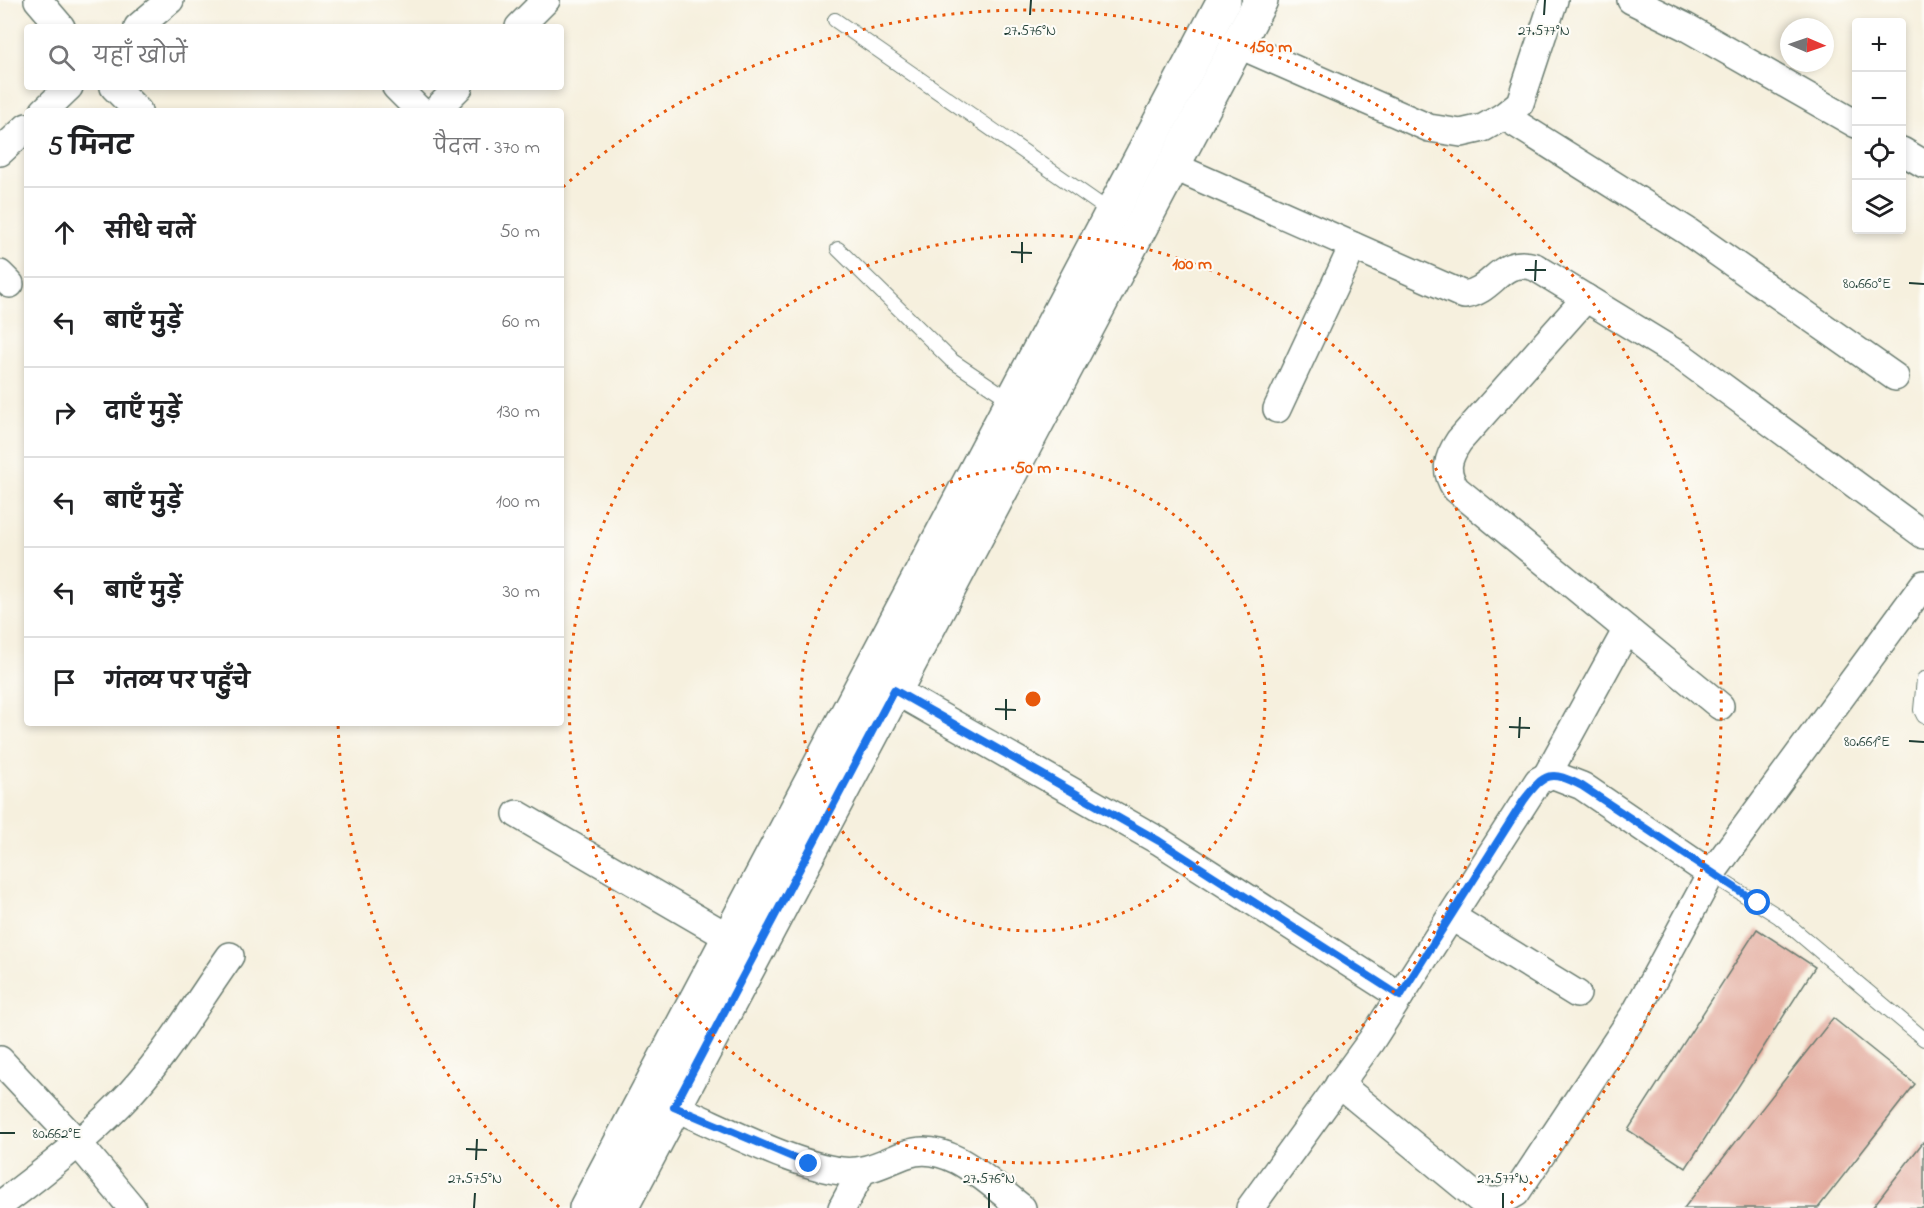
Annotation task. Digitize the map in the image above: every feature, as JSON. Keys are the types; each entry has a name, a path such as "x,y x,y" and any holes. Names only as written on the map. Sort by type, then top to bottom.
{"street":[{"path":"39,0 59,24"},
{"path":"142,24 170,0"},
{"path":"522,24 546,0"},
{"path":"586,1208 1224,0"},
{"path":"621,1208 1261,0"},
{"path":"1237,44 1429,128 1461,133 1483,128 1504,116 1520,103 1554,0"},
{"path":"1631,0 1686,27 1852,121"},
{"path":"47,108 66,90"},
{"path":"117,90 135,108"},
{"path":"399,90 417,108"},
{"path":"438,108 456,90"},
{"path":"1504,116 1687,231 1895,377"},
{"path":"0,152 24,130"},
{"path":"1906,153 1924,164"},
{"path":"1173,166 1464,295 1476,293 1504,269 1525,264 1536,267 1683,357 1924,535"},
{"path":"1277,409 1353,246"},
{"path":"1586,298 1459,441 1446,469 1456,489 1720,706"},
{"path":"1339,1084 1479,1199 1491,1202 1503,1201 1516,1193 1636,1012 1711,874 1924,584"},
{"path":"1546,777 1626,631"},
{"path":"894,690 1159,841 1400,996"},
{"path":"1250,1208 1400,996 1538,781 1551,774 1562,776 1582,786 1711,874"},
{"path":"517,814 730,938"},
{"path":"1452,917 1577,994"},
{"path":"0,1205 78,1143 121,1103 146,1075 230,956"},
{"path":"0,1060 78,1143 132,1208"},
{"path":"674,1107 809,1164 841,1171 862,1172 908,1153 926,1150 945,1154 1022,1208"},
{"path":"842,1208 862,1172"}],"lane":[{"path":"835,20 1112,213"},
{"path":"838,249 951,360 1012,402"},
{"path":"1924,679 1921,710 1924,716"},
{"path":"1711,874 1778,916 1924,1039"}],"building":[{"path":"1757,929 1815,967 1686,1168 1628,1130"},
{"path":"1833,1018 1915,1084 1818,1208 1684,1208"},
{"path":"1924,1141 1924,1208 1872,1208"}],"route":[{"path":"809,1164 674,1107 894,690 1159,841 1400,996 1524,800 1538,781 1551,774 1562,776 1582,786 1671,848 1758,903"}]}
